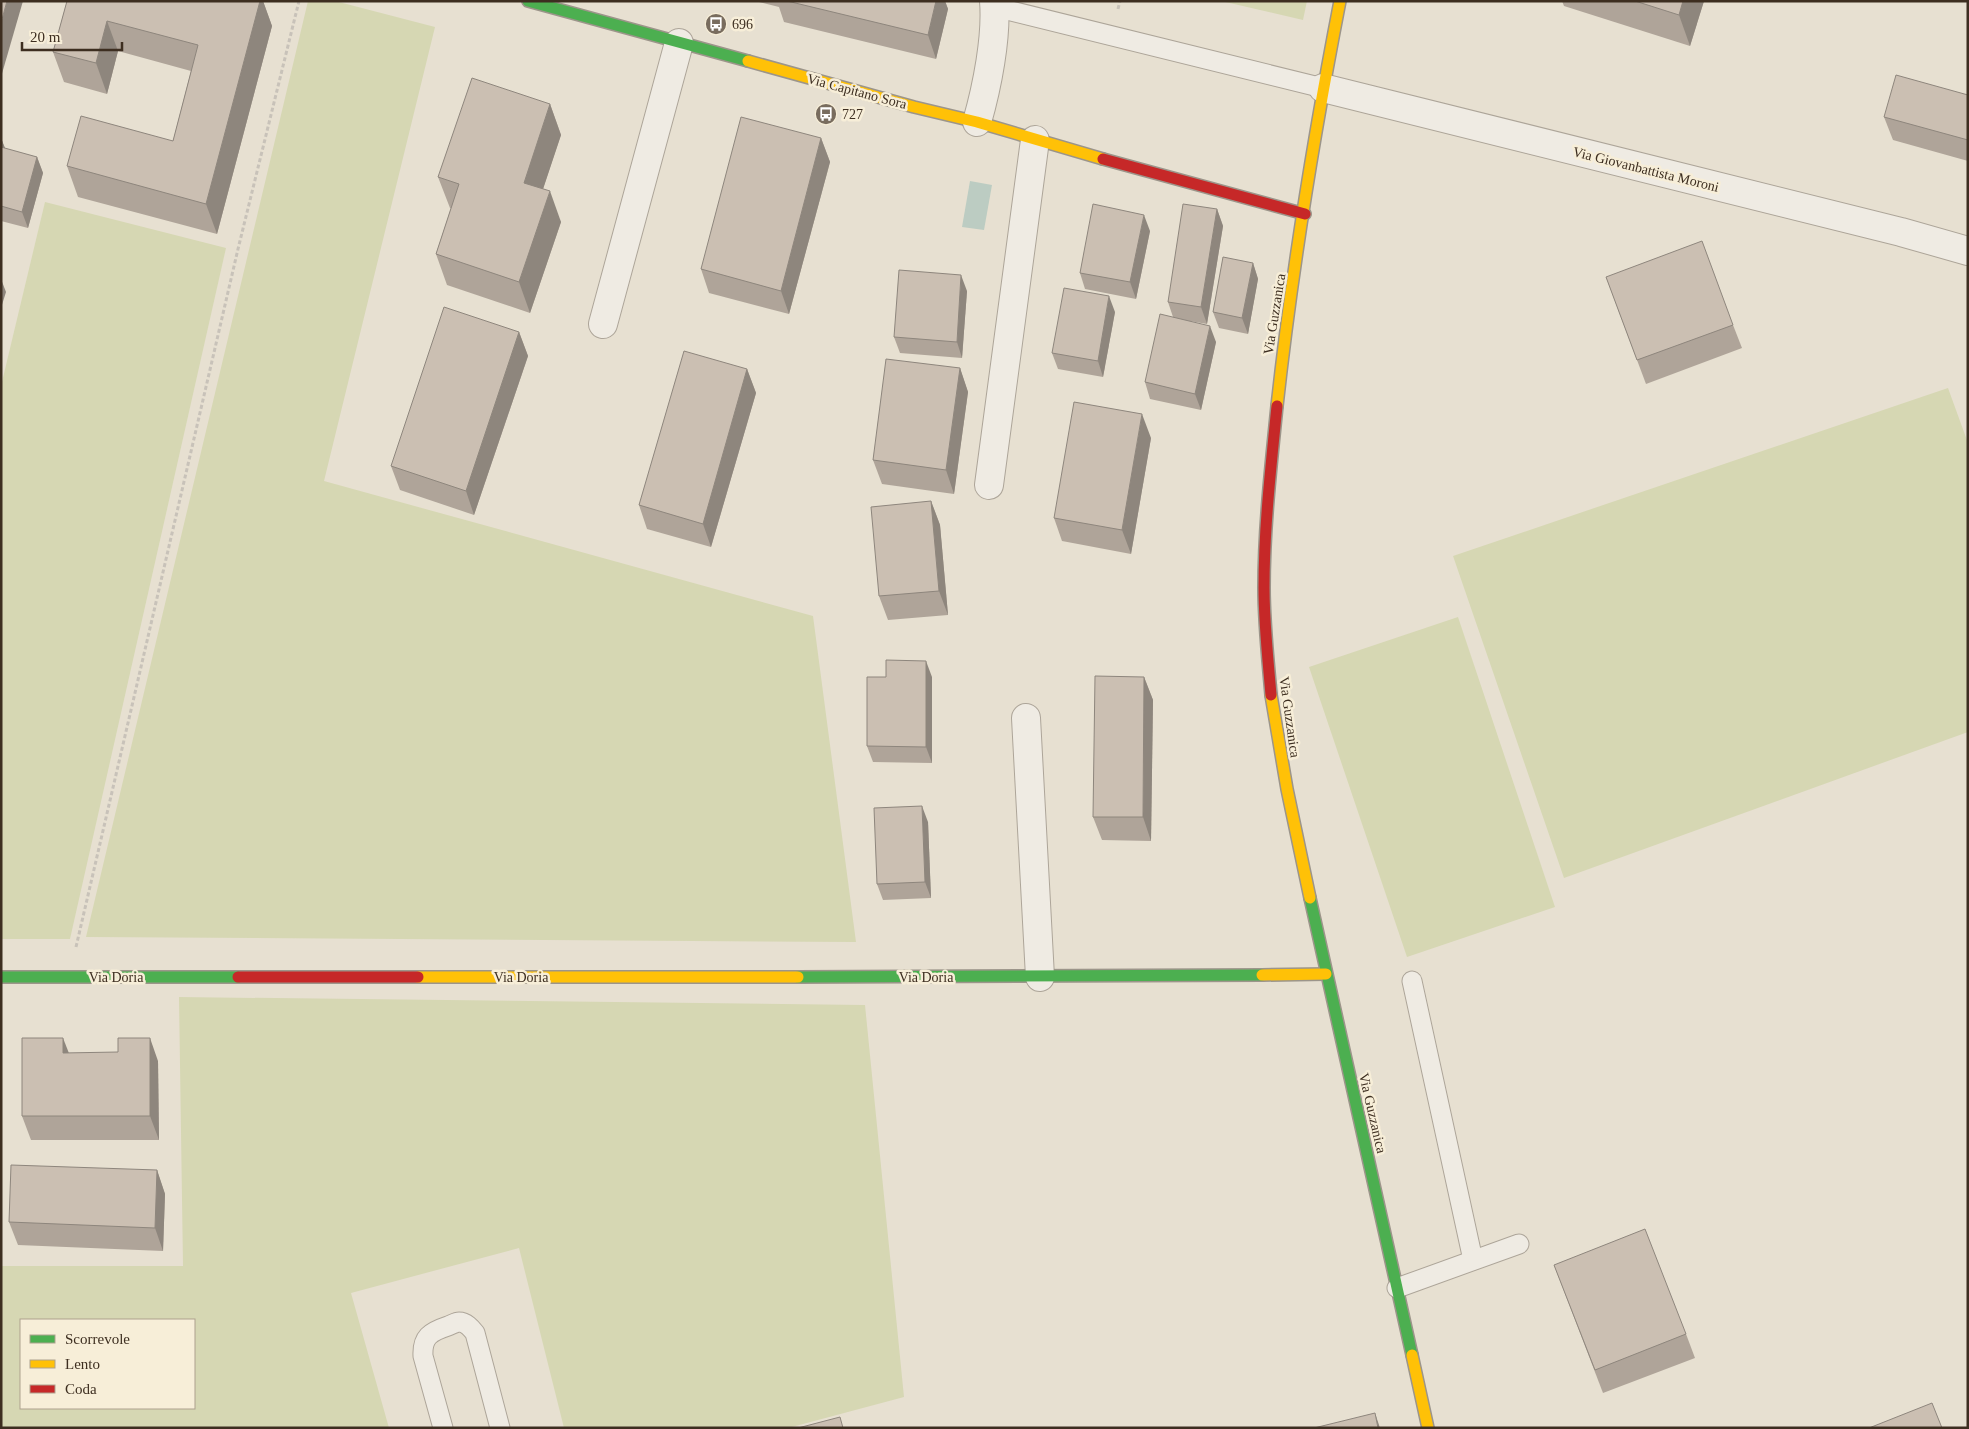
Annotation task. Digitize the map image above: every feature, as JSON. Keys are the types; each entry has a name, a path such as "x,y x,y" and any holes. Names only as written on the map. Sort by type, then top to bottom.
{"street":[{"name":"Via Capitano Sora","path":"528,1 914,107 976,122 1305,214"},
{"name":"Via Guzzanica","path":"1340,1 1323,88 1305,214 1285,333 1267,506 1264,588 1270,684 1277,739 1326,974 1428,1428"},
{"path":"976,122 982,101 992,43 995,4"},
{"path":"603,324 679,43"},
{"name":"Via Giovanbattista Moroni","path":"1323,88 1901,232 1968,251"},
{"path":"989,486 1035,140"},
{"path":"1026,718 1040,977"},
{"name":"Via Doria","path":"1,977 1040,977 1326,974"}],"lane":[{"path":"995,4 1323,88"},
{"path":"1412,981 1473,1260"},
{"path":"1397,1288 1518,1244"},
{"path":"443,1428 423,1356 422,1346 427,1336 436,1330 459,1322 469,1326 475,1333 500,1428"}],"path":[{"path":"69,977 236,259 299,1"}],"green space":[{"path":"308,1 335,1 435,27 324,481 813,616 856,942 86,937"},
{"path":"1221,1 1307,1 1303,20"},
{"path":"45,202 226,248 70,939 1,939 1,386"},
{"path":"1948,388 1968,443 1968,732 1564,878 1453,556"},
{"path":"1458,617 1555,907 1407,957 1309,667"},
{"path":"179,997 865,1005 904,1397 788,1428 564,1428 519,1248 351,1293 389,1428 1,1428 1,1266 183,1266"}],"shaded area":[{"path":"970,181 992,185 984,230 962,227"}],"building":[{"path":"1,1 7,1 1,23"},
{"path":"67,1 260,1 206,204 67,166 81,116 173,141 198,45 107,21 96,63 53,52"},
{"path":"787,1 936,1 928,35"},
{"path":"1635,1 1683,1 1679,15"},
{"path":"1896,75 1968,95 1968,140 1884,117"},
{"path":"472,78 550,104 524,183 550,191 519,282 436,254 459,184 438,177"},
{"path":"741,117 821,138 781,291 701,269"},
{"path":"1,147 37,157 22,212 1,206"},
{"path":"1093,204 1144,215 1130,282 1080,273"},
{"path":"1183,204 1217,209 1201,307 1168,302"},
{"path":"1702,241 1733,325 1637,360 1606,277"},
{"path":"1223,257 1253,263 1242,318 1213,312"},
{"path":"899,270 961,275 957,342 894,337"},
{"path":"1064,288 1109,296 1098,361 1052,353"},
{"path":"444,307 519,332 466,491 391,466"},
{"path":"1160,314 1210,326 1195,394 1145,382"},
{"path":"684,351 747,369 703,524 639,505"},
{"path":"886,359 960,368 946,470 873,460"},
{"path":"1074,402 1142,414 1122,530 1054,518"},
{"path":"931,501 939,591 879,596 871,507"},
{"path":"886,660 926,661 926,747 867,746 867,677 886,677"},
{"path":"1095,676 1144,677 1143,817 1093,817"},
{"path":"922,806 925,882 877,884 874,808"},
{"path":"22,1038 63,1038 63,1053 118,1052 118,1038 150,1038 150,1116 22,1116"},
{"path":"11,1165 157,1170 155,1228 9,1222"},
{"path":"1645,1229 1686,1334 1595,1370 1554,1265"},
{"path":"1932,1403 1942,1428 1869,1428"},
{"path":"1375,1413 1378,1428 1314,1428"},
{"path":"840,1417 843,1428 798,1428"}],"traffic: fast":[{"path":"528,1 748,61"},
{"path":"1310,898 1412,1355"},
{"path":"798,977 1262,975"},
{"path":"1,977 238,977"}],"traffic: slow":[{"path":"1277,406 1304,203 1340,1"},
{"path":"748,61 914,107 977,122 1103,159"},
{"path":"1271,695 1287,789 1310,898"},
{"path":"1262,975 1326,974"},
{"path":"418,977 798,977"},
{"path":"1412,1355 1428,1428"}],"traffic: jam":[{"path":"1103,159 1305,214"},
{"path":"1271,695 1266,642 1264,565 1268,497 1277,406"},
{"path":"238,977 418,977"}],"place":[{"name":"696","path":"716,24"},
{"name":"727","path":"826,114"}]}
